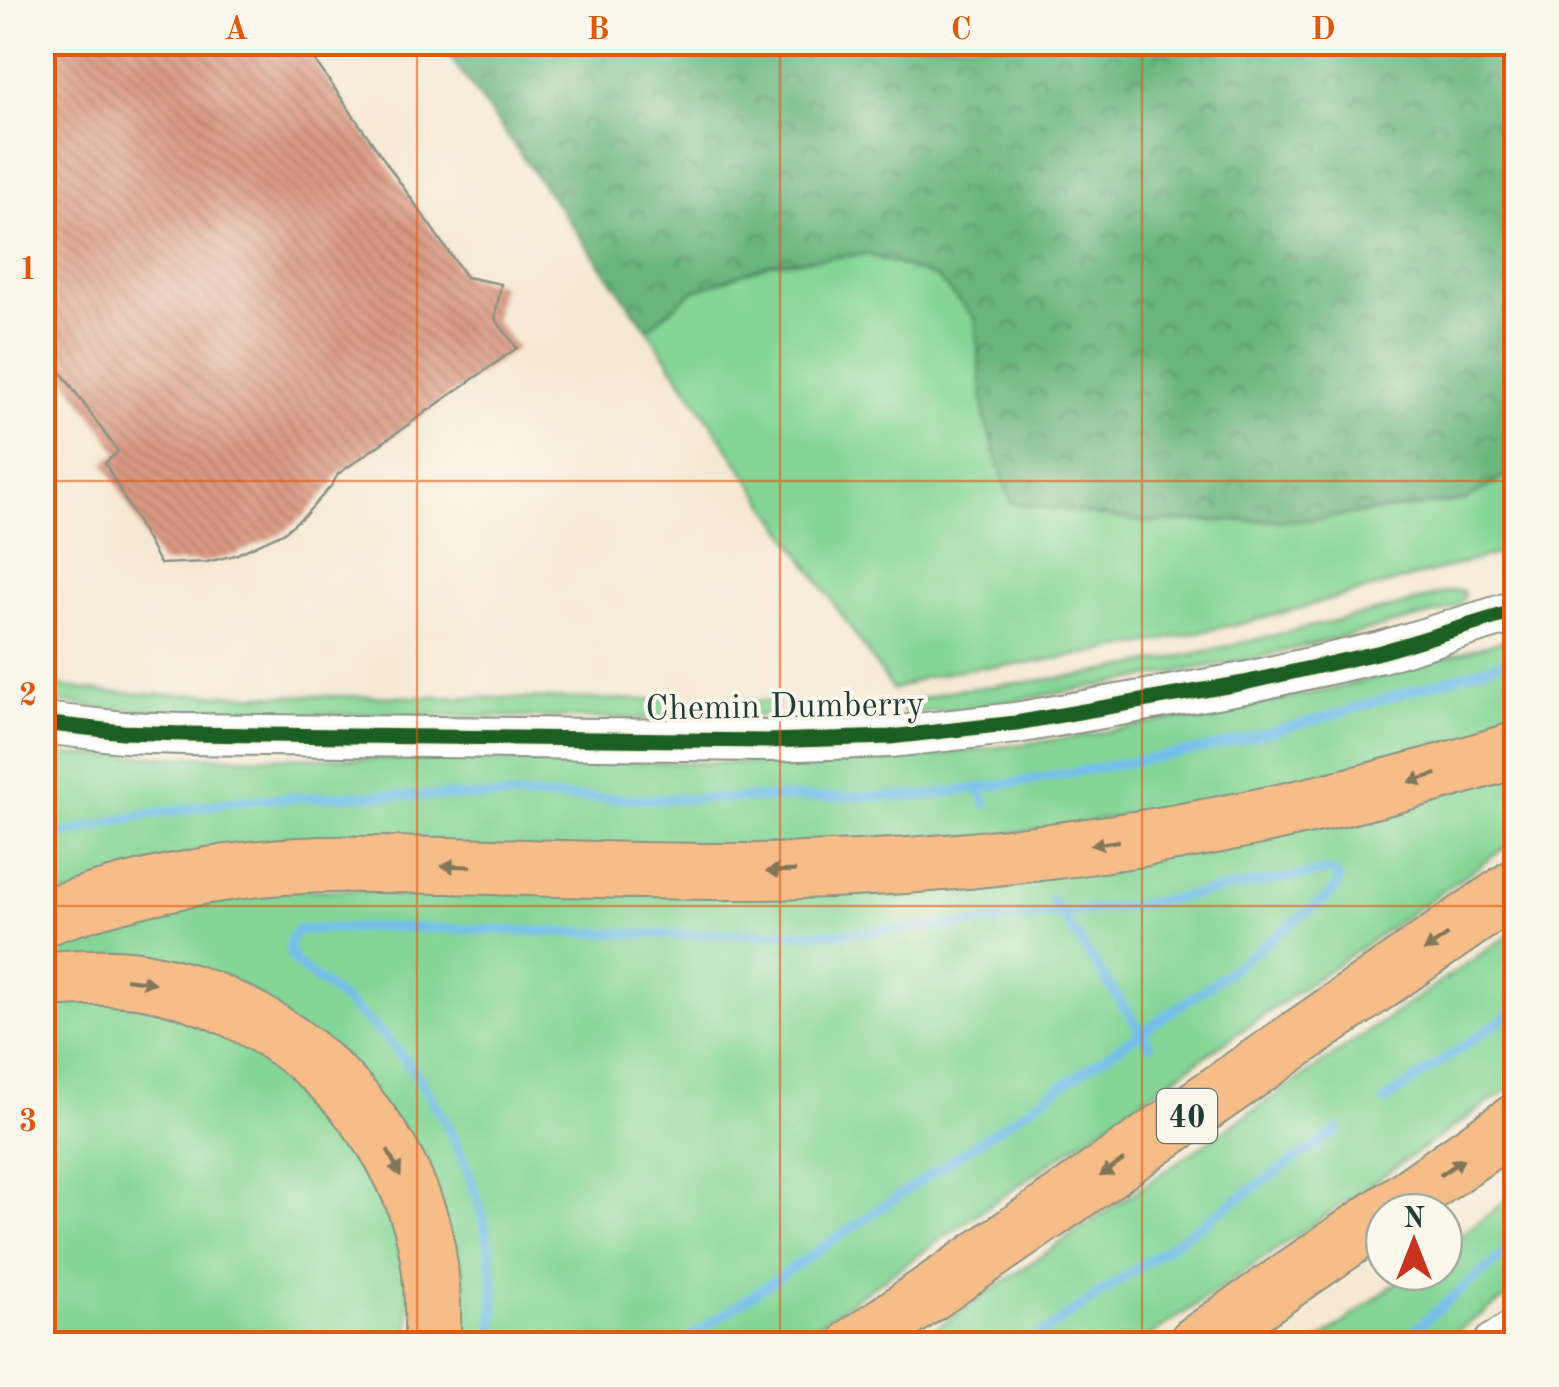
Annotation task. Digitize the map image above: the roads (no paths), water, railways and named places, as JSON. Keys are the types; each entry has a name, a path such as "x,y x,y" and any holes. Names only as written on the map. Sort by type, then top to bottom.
{"highway":[{"path":"42,918 142,889 220,874 301,866 787,871 1035,854 1295,810 1374,792 1516,750"},
{"name":"40","path":"857,1344 1516,887"},
{"path":"42,980 103,977 176,988 249,1017 286,1038 315,1062 368,1118 408,1190 429,1262 432,1344"},
{"path":"1415,1192 1516,1122"},
{"path":"1196,1344 1364,1228"},
{"path":"1237,1344 1333,1250"}],"street":[{"name":"Chemin Dumberry","path":"42,722 122,732 182,734 766,741 890,737 1016,723 1244,684 1381,652 1516,611"},
{"path":"1494,1344 1516,1329"}],"waterway":[{"path":"42,839 133,817 244,800 364,795 664,799 923,796 1209,748 1334,715 1516,658"},
{"path":"979,789 986,804"},
{"path":"492,1344 493,1280 483,1218 449,1129 398,1051 359,1013 294,961 290,943 298,930 383,927 669,935 858,932 1130,906 1328,871 1339,878 1331,894 1212,984 680,1344"},
{"path":"1052,900 1150,1045"},
{"path":"1385,1101 1516,1010"},
{"path":"1027,1344 1338,1130"},
{"path":"1397,1344 1516,1244"}]}
